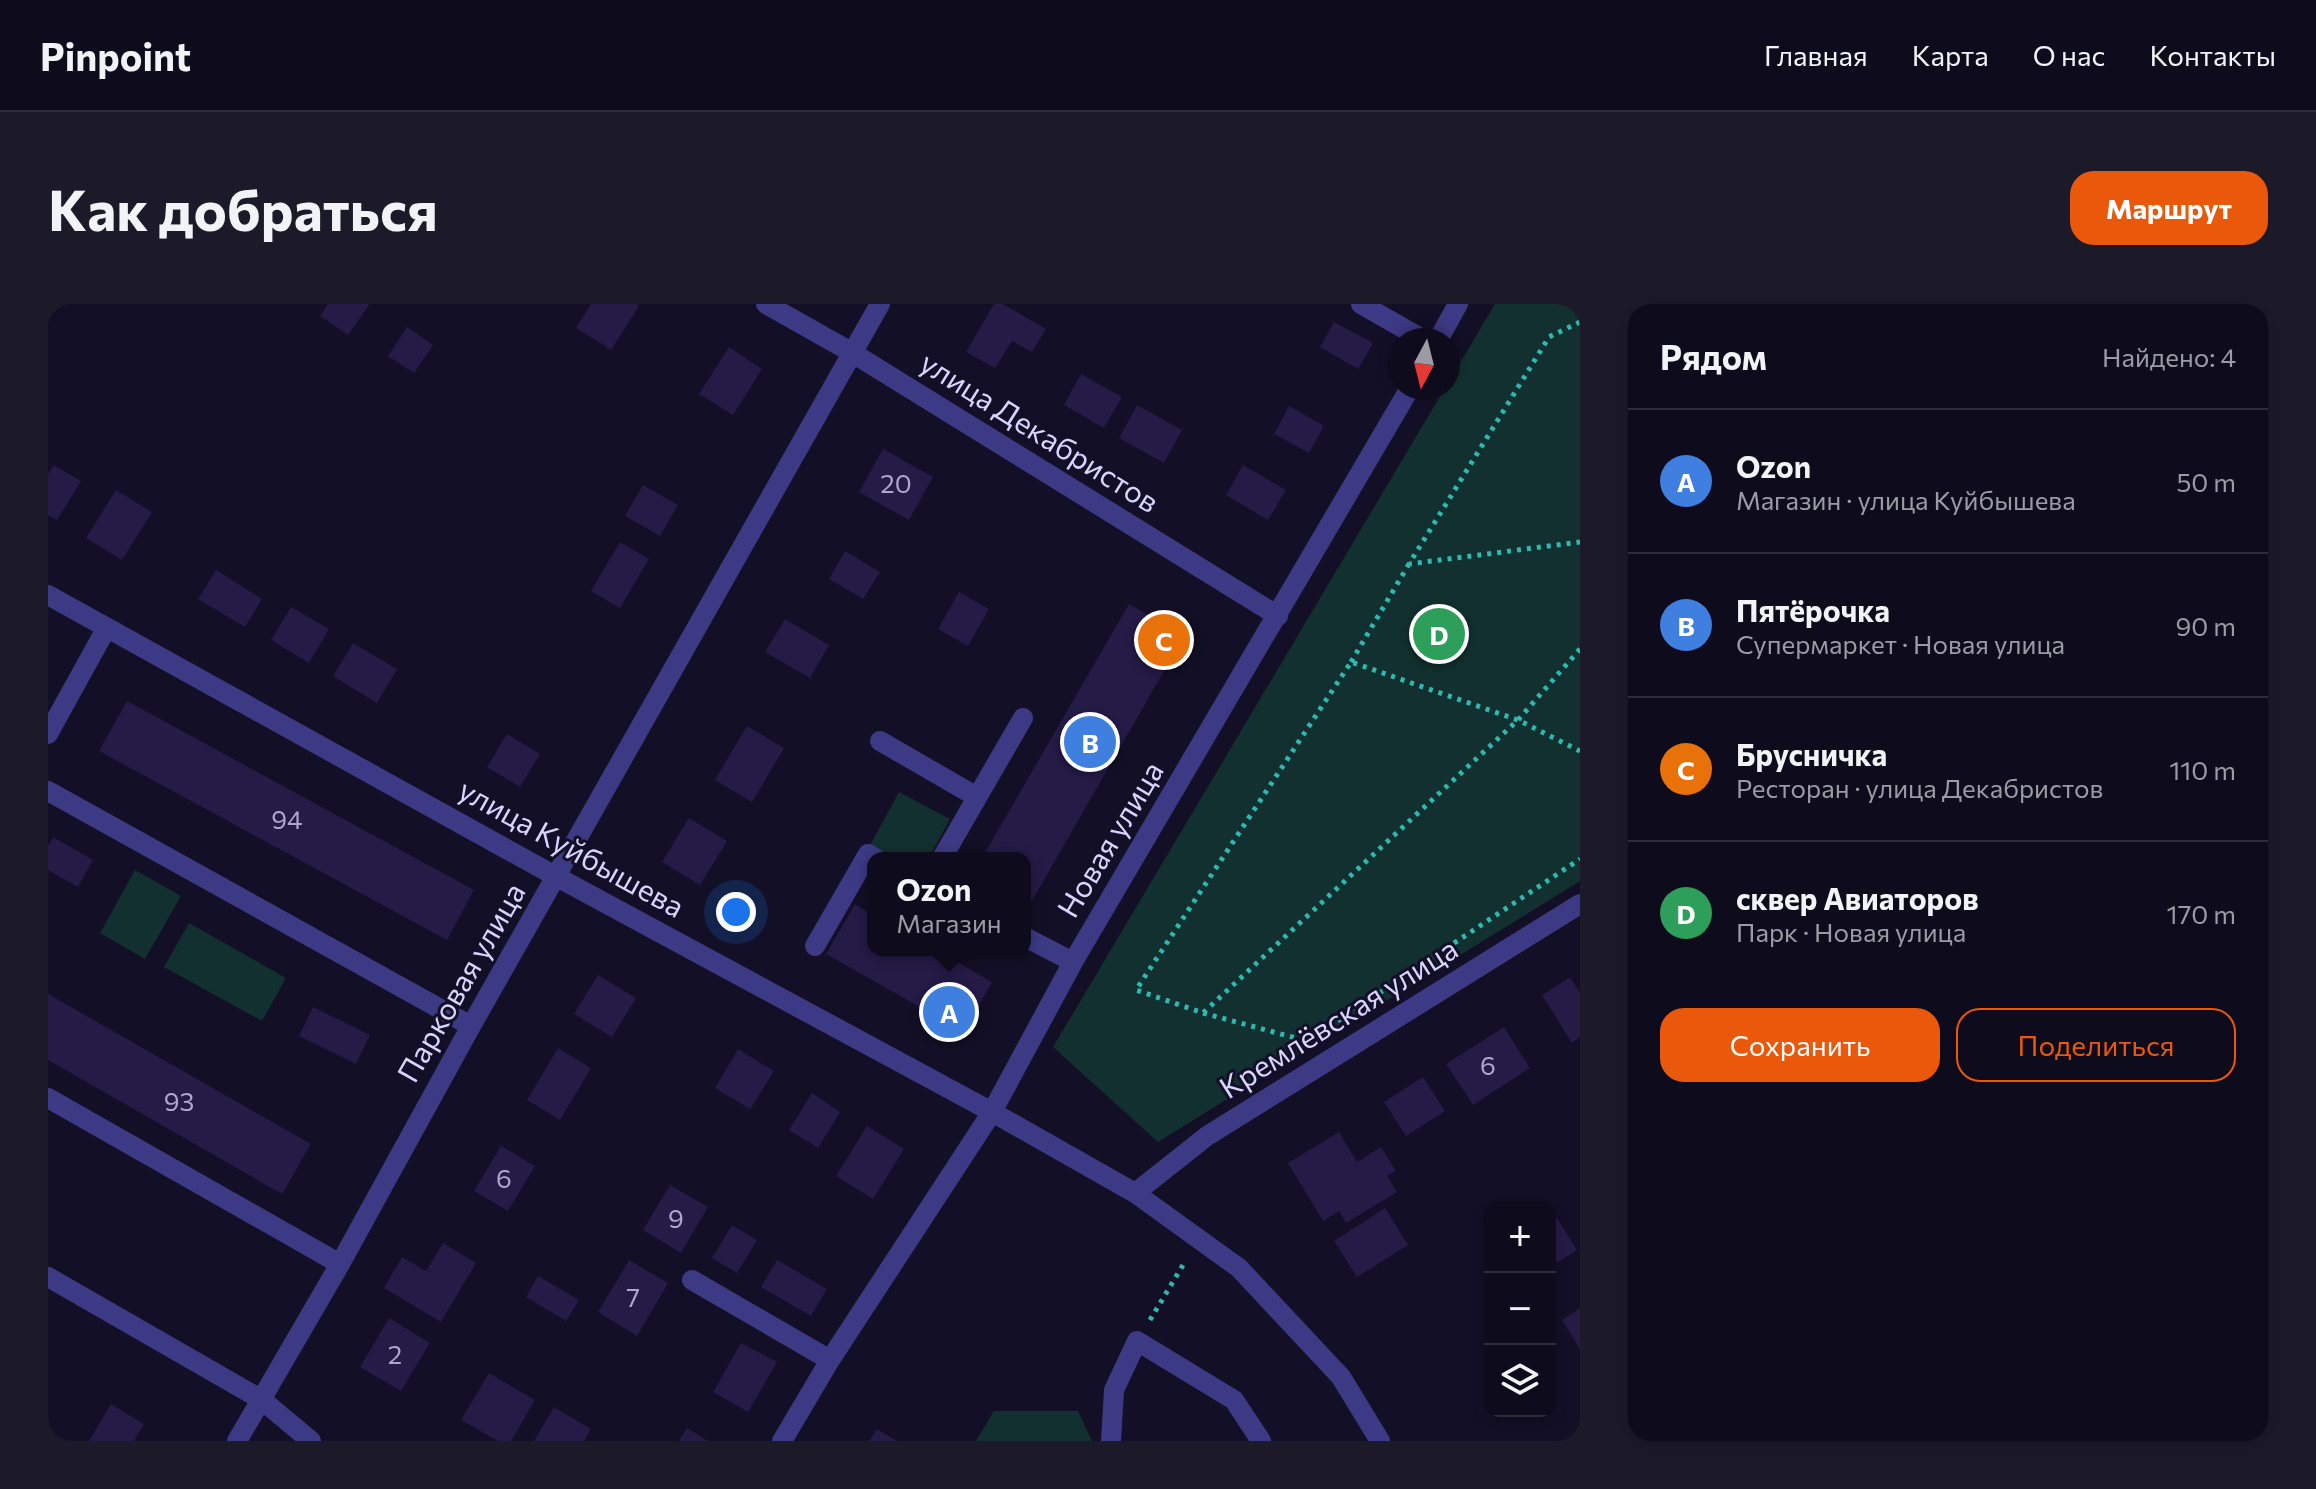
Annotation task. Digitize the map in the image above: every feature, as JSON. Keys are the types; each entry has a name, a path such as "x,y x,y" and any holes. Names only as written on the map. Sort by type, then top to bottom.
{"street":[{"name":"улица Декабристов","path":"766,304 851,352 1278,616"},
{"name":"Парковая улица","path":"237,1441 340,1264 471,1026 880,304"},
{"path":"1361,304 1403,328"},
{"path":"1445,328 1458,304"},
{"name":"Новая улица","path":"782,1441 830,1360 992,1112 1073,962 1403,400"},
{"name":"улица Куйбышева","path":"48,595 1135,1193 1239,1268 1341,1377 1380,1441"},
{"path":"48,734 106,629"},
{"path":"945,852 1023,718"},
{"path":"880,741 977,797"},
{"path":"48,791 471,1026"},
{"path":"815,946 867,856"},
{"name":"Кремлёвская улица","path":"1135,1193 1207,1136 1580,904"},
{"path":"1031,940 1073,962"},
{"path":"48,1098 340,1264"},
{"path":"48,1277 262,1400 311,1441"},
{"path":"692,1280 830,1360"},
{"path":"1111,1441 1114,1390 1137,1341 1234,1400 1261,1441"}],"path":[{"path":"1580,322 1549,337 1351,662 1136,990 1203,1013 1307,1041 1580,859"},
{"path":"1409,564 1580,542"},
{"path":"1203,1013 1518,720 1580,649"},
{"path":"1351,662 1518,720 1580,751"},
{"path":"1137,1341 1198,1238"}],"green space":[{"path":"1495,304 1580,304 1580,881 1158,1142 1053,1047 1438,400 1460,400 1460,363"},
{"path":"899,792 950,819 932,852 879,852 869,847"},
{"path":"135,870 181,896 145,959 100,933"},
{"path":"189,923 286,978 262,1021 164,967"},
{"path":"994,1411 1078,1411 1092,1441 976,1441"}],"building":[{"path":"328,304 369,305 348,335 320,316"},
{"path":"591,304 639,306 611,350 576,328"},
{"path":"994,304 1003,304 1046,329 1032,352 1012,341 995,368 966,352"},
{"path":"1334,322 1373,343 1358,369 1320,347"},
{"path":"407,327 433,345 414,373 388,356"},
{"path":"729,347 762,369 733,415 699,394"},
{"path":"1081,374 1122,397 1104,428 1064,405"},
{"path":"1137,405 1182,430 1164,463 1119,438"},
{"path":"1289,406 1324,426 1309,453 1274,434"},
{"path":"883,449 933,477 909,520 859,492"},
{"path":"54,465 81,481 57,520 48,515 48,474"},
{"path":"1243,465 1286,490 1268,520 1226,495"},
{"path":"643,485 678,505 660,536 625,516"},
{"path":"116,490 152,512 122,560 86,538"},
{"path":"620,542 649,559 620,608 591,591"},
{"path":"845,551 880,572 863,599 829,579"},
{"path":"216,570 262,599 245,627 198,599"},
{"path":"959,592 989,609 968,646 938,629"},
{"path":"1129,604 1184,636 1031,903 1031,852 985,852"},
{"path":"291,607 329,629 309,663 271,640"},
{"path":"785,619 829,645 810,678 765,652"},
{"path":"353,643 397,669 377,703 333,676"},
{"path":"127,701 474,890 447,940 99,751"},
{"path":"747,726 784,748 752,802 715,780"},
{"path":"507,734 540,754 520,787 487,767"},
{"path":"689,818 727,841 700,885 662,862"},
{"path":"53,837 93,860 78,887 48,870 48,846"},
{"path":"855,904 867,911 867,956 946,956 992,982 964,1032 826,954"},
{"path":"598,975 636,998 612,1037 574,1014"},
{"path":"1570,977 1580,993 1580,1037 1572,1043 1542,995"},
{"path":"48,994 311,1144 282,1194 48,1060"},
{"path":"313,1007 370,1035 356,1064 299,1036"},
{"path":"1504,1027 1530,1068 1473,1105 1446,1064"},
{"path":"558,1048 591,1068 560,1120 527,1100"},
{"path":"738,1049 774,1071 750,1109 715,1088"},
{"path":"1423,1077 1445,1111 1406,1136 1384,1102"},
{"path":"812,1093 840,1112 818,1148 789,1130"},
{"path":"867,1126 904,1149 873,1199 836,1176"},
{"path":"1339,1132 1357,1162 1381,1147 1396,1171 1387,1176 1397,1192 1346,1223 1339,1211 1323,1221 1288,1163"},
{"path":"501,1146 535,1166 508,1211 474,1191"},
{"path":"670,1185 708,1207 681,1253 643,1230"},
{"path":"1385,1208 1408,1245 1357,1277 1334,1241"},
{"path":"1556,1217 1577,1250 1556,1263"},
{"path":"732,1225 757,1240 737,1273 712,1258"},
{"path":"443,1243 476,1263 441,1322 384,1288 402,1257 426,1271"},
{"path":"629,1260 668,1283 637,1336 598,1312"},
{"path":"777,1260 827,1289 811,1316 761,1287"},
{"path":"538,1276 579,1300 566,1321 526,1297"},
{"path":"1580,1308 1580,1349 1562,1320"},
{"path":"389,1318 430,1343 401,1391 360,1367"},
{"path":"741,1343 777,1362 748,1412 713,1392"},
{"path":"489,1373 535,1400 511,1441 498,1441 461,1420"},
{"path":"111,1404 144,1424 134,1441 89,1441"},
{"path":"554,1407 591,1429 584,1441 534,1441"},
{"path":"687,1428 708,1441 679,1441"},
{"path":"877,1429 897,1441 869,1441"}],"place":[{"name":"сквер Авиаторов","path":"1439,634"},
{"name":"Брусничка","path":"1164,640"},
{"name":"Пятёрочка","path":"1090,742"},
{"name":"Ozon","path":"949,1012"}]}
